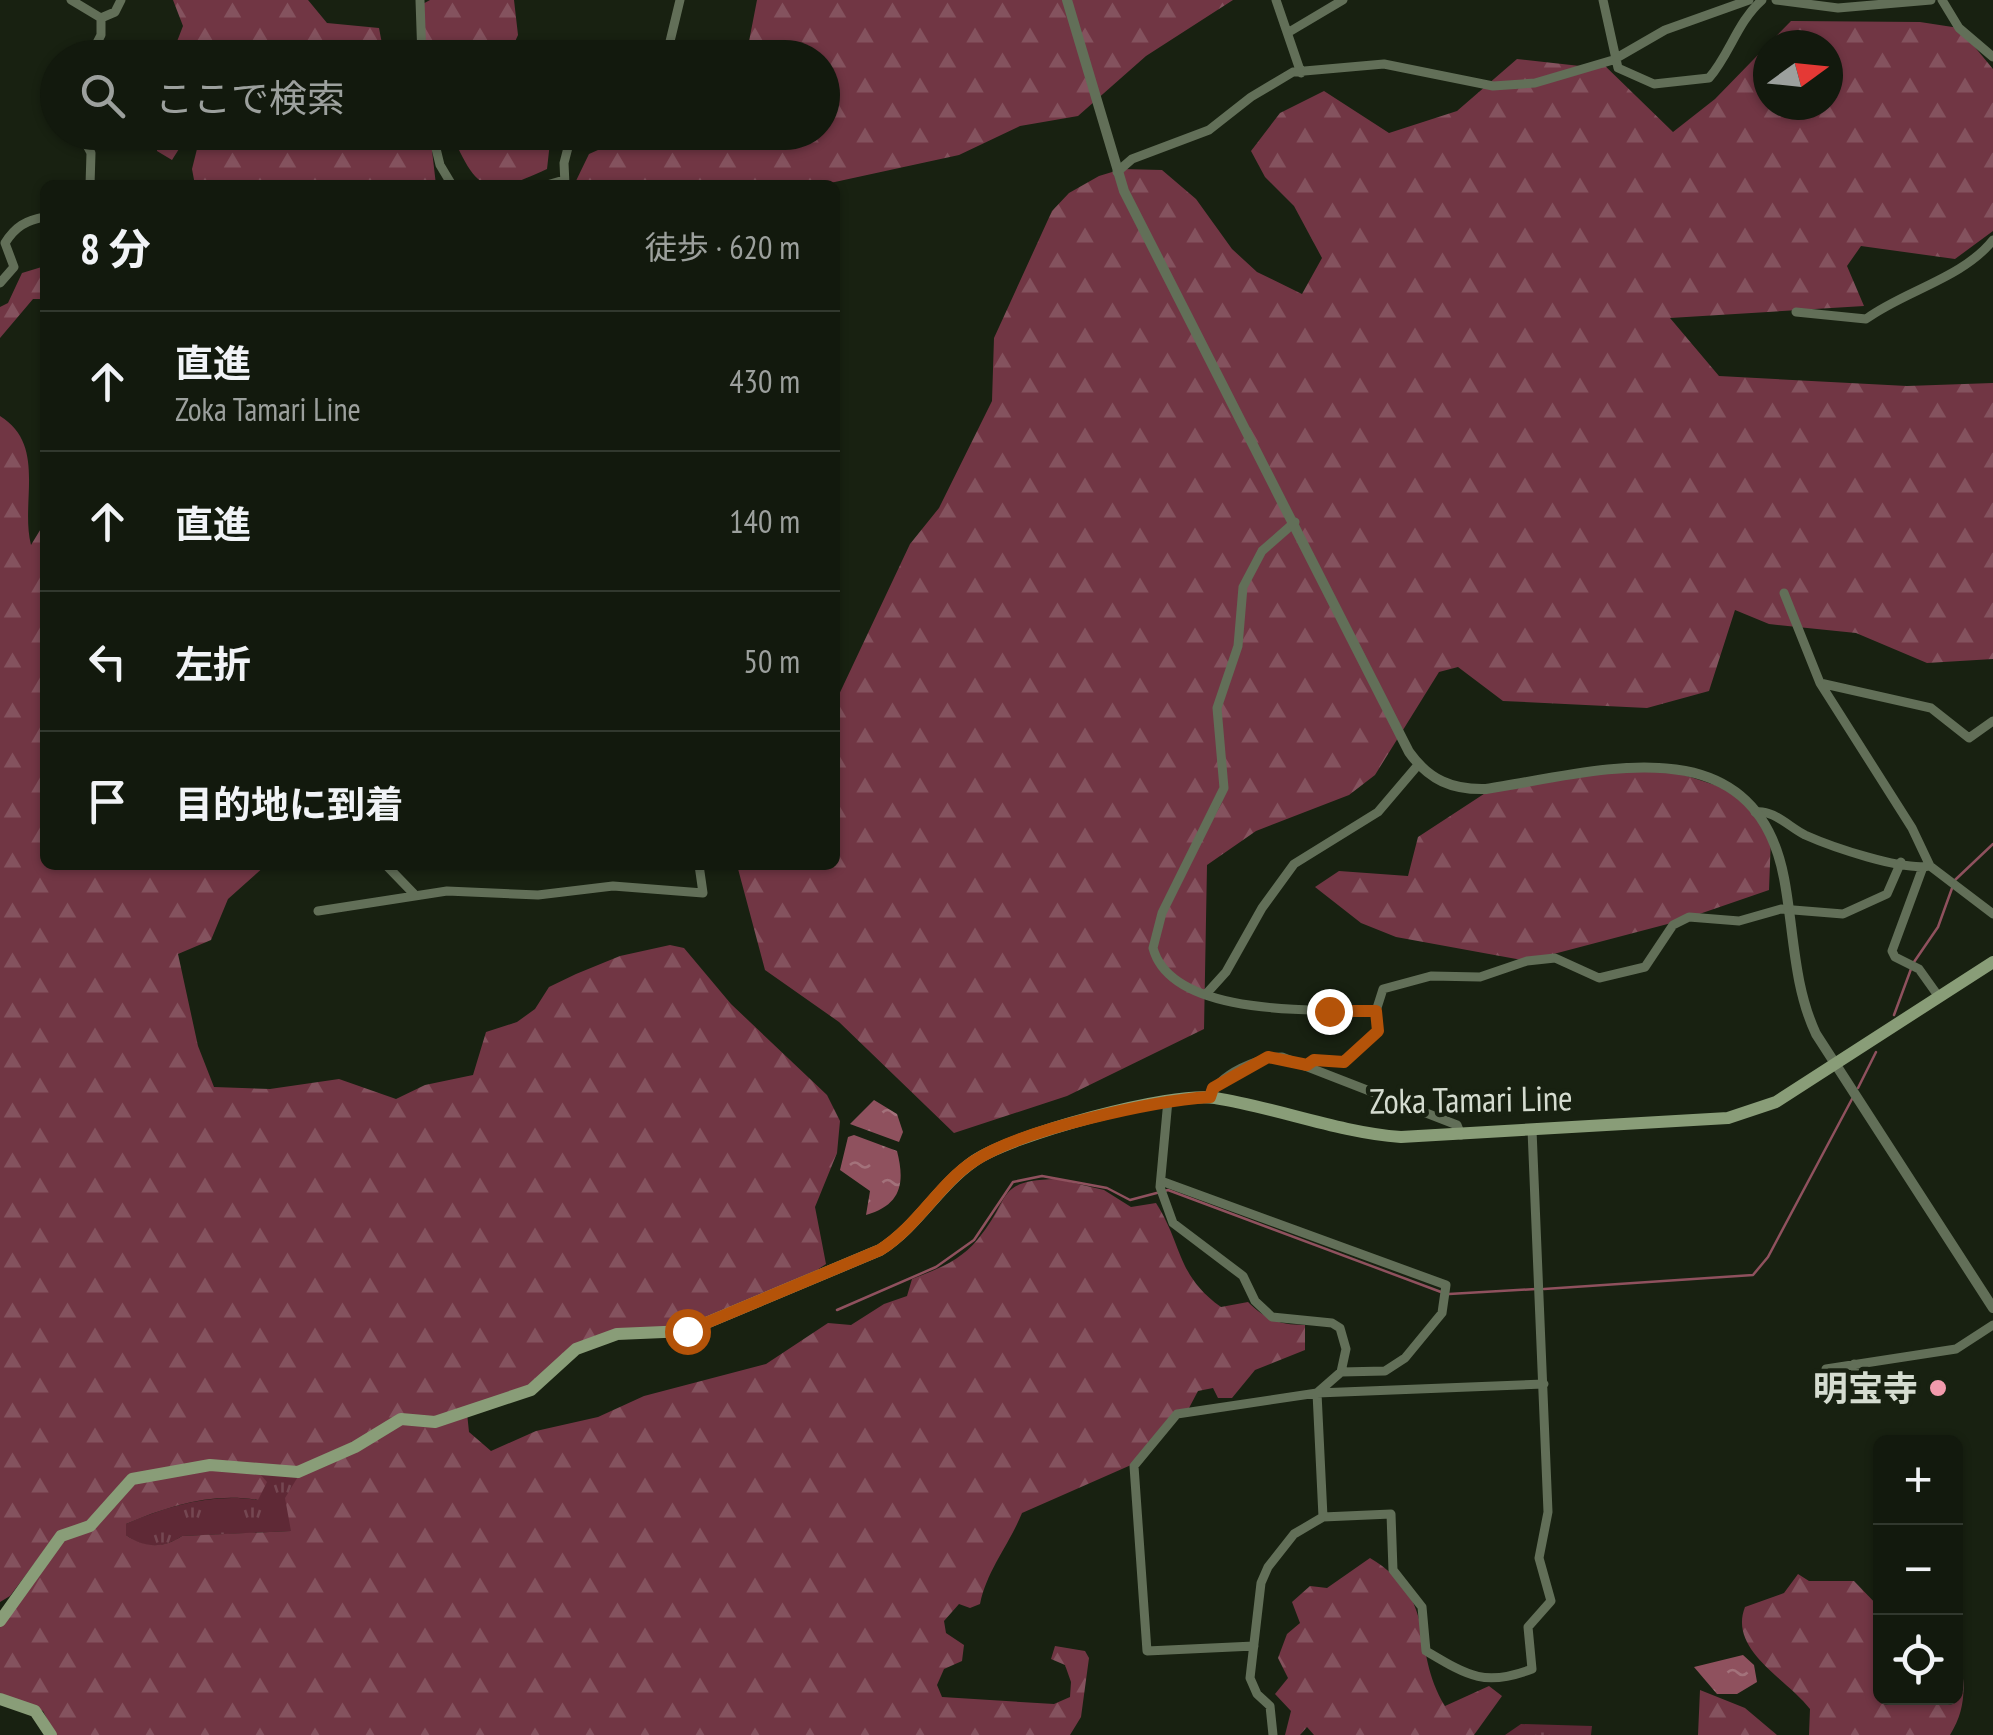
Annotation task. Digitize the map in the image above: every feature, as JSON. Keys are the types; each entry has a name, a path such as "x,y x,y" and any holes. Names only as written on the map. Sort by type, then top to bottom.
{"main road":[{"name":"Zoka Tamari Line","path":"0,1621 61,1536 90,1526 132,1479 210,1465 298,1472 401,1419 435,1422 530,1390 576,1348 617,1334 687,1331 880,1250 905,1235 952,1182 991,1151 1168,1100 1210,1097 1361,1134 1461,1136 1728,1118 1776,1102 1993,962"},
{"path":"0,1699 35,1711 51,1735"}],"street":[{"path":"71,0 100,18"},
{"path":"100,18 115,12 121,0"},
{"path":"420,0 420,40"},
{"path":"670,40 680,0"},
{"path":"1067,0 1116,172 1158,263 1296,522 1369,677 1418,766 1444,784 1470,790 1641,766 1676,766 1726,785 1755,812 1776,851 1808,1016 1835,1066 1993,1308"},
{"path":"1276,0 1301,72"},
{"path":"1289,32 1343,0"},
{"path":"1604,0 1613,60 1618,68 1654,84 1697,83 1708,78 1724,61 1746,14 1762,0"},
{"path":"1116,172 1132,159 1210,130 1250,97 1292,72 1384,64 1508,86 1554,79 1613,60 1665,30 1749,0"},
{"path":"1776,0 1838,8 1931,0"},
{"path":"1942,0 1959,28 1993,57"},
{"path":"99,40 100,18"},
{"path":"89,150 90,180"},
{"path":"436,150 449,180"},
{"path":"565,180 569,150"},
{"path":"0,283 14,267 5,244 22,223 40,218"},
{"path":"1796,312 1866,320 1890,302 1958,268 1993,240"},
{"path":"1296,522 1262,551 1243,588 1238,646 1217,708 1224,788 1155,933 1153,948 1161,964 1206,993 1287,1012 1376,1011"},
{"path":"1784,593 1820,683 1912,828 1926,866 1892,951 1920,969 1940,997"},
{"path":"1820,683 1931,708 1969,738 1993,721"},
{"path":"1206,993 1226,972 1262,908 1294,864 1378,812 1418,766"},
{"path":"1755,812 1766,811 1796,830 1837,846 1926,866 1993,914"},
{"path":"1307,1065 1314,1060 1344,1062 1378,1031 1376,1011 1383,989 1431,976 1480,978 1527,961 1555,958 1599,978 1637,972 1645,968 1679,921 1689,917 1738,921 1788,909 1844,914 1887,894 1901,862"},
{"path":"391,870 414,894"},
{"path":"318,911 414,894 469,891 538,896 613,886 658,887 695,895 703,893 700,870"},
{"path":"1210,1097 1213,1088 1268,1057 1307,1065 1457,1125 1461,1136"},
{"path":"1168,1100 1161,1182 1163,1200 1174,1223 1243,1276 1255,1300 1272,1316 1332,1323 1340,1328 1346,1349 1342,1372"},
{"path":"1273,1735 1270,1706 1251,1686 1261,1583 1268,1567 1294,1534 1323,1517 1391,1514 1393,1570 1422,1607 1426,1652 1463,1673 1499,1681 1532,1669 1528,1627 1551,1601 1539,1558 1548,1512 1532,1130"},
{"path":"1161,1182 1446,1286 1442,1313 1404,1358 1384,1371 1342,1372 1317,1393"},
{"path":"1826,1369 1956,1350 1993,1325"},
{"path":"1854,1364 1862,1394 1874,1400"},
{"path":"1254,1646 1146,1651 1134,1466 1177,1414 1317,1393 1544,1384"},
{"path":"1317,1393 1323,1517"}],"green space":[{"path":"173,0 308,0 327,23 379,28 381,40 178,40 183,26"},
{"path":"430,0 514,0 518,35 516,40 422,40 419,6"},
{"path":"757,0 1233,0 1146,56 1078,116 1020,126 959,155 840,181 576,180 589,154 598,150 840,150 840,40 749,40"},
{"path":"1791,21 1920,22 1959,28 1993,69 1993,231 1955,259 1861,246 1847,266 1864,306 1670,318 1719,376 1907,386 1993,383 1993,659 1927,663 1856,633 1769,624 1735,610 1709,691 1647,708 1503,701 1458,667 1439,672 1375,775 1349,795 1256,831 1207,865 1204,1029 1067,1096 954,1133 839,1022 765,970 738,870 840,870 840,692 910,544 939,508 992,401 994,338 1052,211 1069,193 1099,176 1122,169 1162,170 1196,199 1232,249 1257,272 1302,294 1322,258 1294,206 1265,177 1251,151 1280,113 1324,91 1389,133 1457,111 1517,59 1580,66 1600,61 1673,132 1715,99 1753,60 1753,120 1843,120 1843,30 1782,30"},
{"path":"157,150 178,150 172,160"},
{"path":"197,150 432,150 435,180 194,180 192,169"},
{"path":"460,150 549,150 547,169 521,180 480,180"},
{"path":"40,268 40,299 33,299 0,338 0,307 8,303 22,273"},
{"path":"0,416 14,428 28,458 31,545 40,530 40,870 260,870 228,899 211,940 178,954 198,1046 214,1087 270,1089 339,1079 396,1099 425,1085 473,1075 486,1032 517,1022 535,1009 549,987 620,956 670,945 684,948 731,1004 827,1095 840,1121 837,1153 815,1207 826,1264 817,1270 686,1327 616,1329 528,1386 434,1417 400,1414 353,1442 297,1467 129,1474 87,1522 58,1532 10,1596 0,1602"},
{"path":"1654,765 1736,792 1771,837 1769,890 1679,921 1527,961 1396,937 1361,923 1315,887 1339,871 1408,876 1418,837 1493,788"},
{"path":"1057,1179 1104,1190 1131,1207 1156,1203 1188,1271 1206,1295 1221,1307 1248,1302 1274,1320 1305,1325 1305,1350 1255,1370 1232,1398 1218,1398 1213,1388 1198,1391 1189,1408 1131,1465 1022,1513 980,1604 970,1608 959,1604 944,1621 946,1633 964,1645 962,1661 944,1669 937,1685 942,1697 1054,1704 1070,1697 1071,1682 1065,1665 1051,1659 1055,1646 1085,1651 1089,1658 1081,1717 1070,1735 55,1735 43,1711 0,1693 0,1627 63,1539 92,1529 133,1482 210,1468 260,1474 267,1482 258,1500 190,1502 126,1524 126,1535 140,1542 161,1545 182,1536 291,1531 285,1498 299,1475 401,1422 467,1413 469,1432 491,1451 536,1431 598,1417 644,1396 766,1364 828,1323 851,1325 884,1304 907,1296 912,1279 948,1264 971,1247 1013,1188 1037,1180"},
{"path":"260,1474 299,1475 292,1531 182,1536 154,1546 126,1535 126,1524 174,1507 224,1498 258,1500"},
{"path":"1370,1558 1407,1591 1421,1626 1434,1684 1445,1706 1489,1686 1502,1696 1474,1735 1314,1735 1307,1727 1300,1735 1285,1735 1291,1711 1275,1694 1288,1678 1278,1658 1287,1634 1300,1623 1292,1602 1310,1586 1327,1588"},
{"path":"1798,1574 1809,1581 1854,1581 1873,1601 1873,1705 1962,1705 1950,1735 1809,1735 1810,1709 1762,1663 1745,1637 1742,1622 1745,1607 1784,1593"},
{"path":"1700,1690 1745,1708 1777,1735 1698,1735"},
{"path":"1521,1724 1592,1726 1591,1735 1505,1735"}],"water":[{"path":"874,1100 897,1114 903,1132 899,1142 850,1124"},
{"path":"854,1135 897,1151 901,1173 894,1199 866,1215 870,1191 840,1170 848,1137"},
{"path":"1743,1655 1754,1665 1757,1682 1737,1694 1717,1694 1694,1667"}],"waterway":[{"path":"1914,962 1938,927 1955,880 1993,844"},
{"path":"1894,1015 1911,969"},
{"path":"1858,1088 1876,1052"},
{"path":"1544,1289 1753,1275 1768,1257 1852,1099"},
{"path":"837,1310 936,1267 974,1240 1013,1182 1042,1176 1107,1188 1130,1200 1168,1190 1441,1292"},
{"path":"1449,1294 1536,1289"}],"place":[{"name":"明宝寺","path":"1938,1388"}],"route":[{"path":"687,1331 880,1250 905,1235 972,1162 991,1151 1100,1116 1168,1100 1210,1097 1213,1088 1268,1057 1307,1065 1314,1060 1344,1062 1378,1031 1376,1011 1329,1011"}]}
